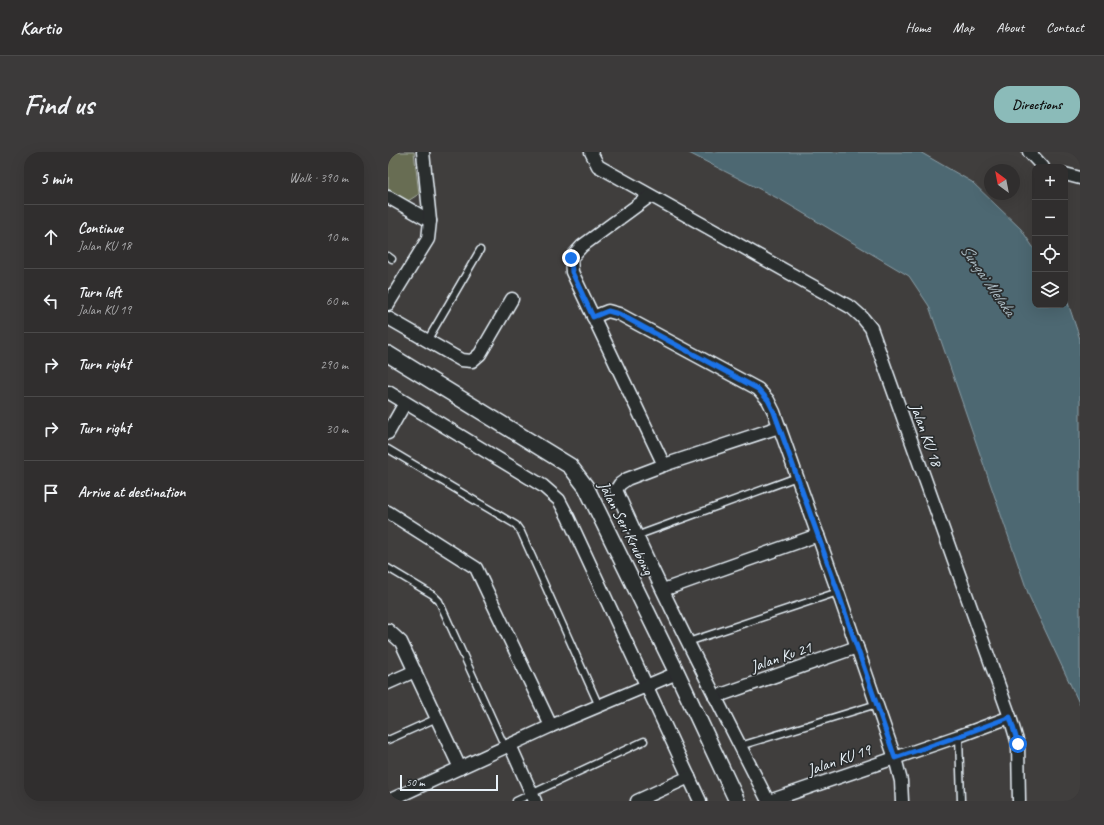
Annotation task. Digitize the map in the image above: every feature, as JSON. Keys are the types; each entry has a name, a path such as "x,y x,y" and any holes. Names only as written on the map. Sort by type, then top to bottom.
{"street":[{"path":"388,304 428,239 430,221 423,152"},
{"name":"Jalan KU 18","path":"591,152 598,166 852,308 871,328 1010,717 1018,744 1019,801"},
{"path":"1029,152 1040,164"},
{"path":"1068,175 1080,178"},
{"path":"388,196 430,221"},
{"path":"650,196 582,246 571,258 572,272 664,464"},
{"path":"388,318 461,360 472,361 480,354 512,300"},
{"path":"593,317 608,311 619,314 758,389 768,400 818,535 856,648 877,704 901,781 902,801"},
{"name":"Jalan Seri Krubong","path":"388,354 570,466 586,487 678,673 737,801"},
{"path":"388,392 543,486 559,500 700,801"},
{"path":"388,434 405,402"},
{"path":"769,801 715,697 636,536 616,490 620,484 627,479 664,464 779,427"},
{"path":"388,512 476,568 551,726"},
{"path":"663,590 818,535"},
{"path":"388,630 401,642 460,768"},
{"name":"Jalan Ku 21","path":"715,697 856,648"},
{"path":"388,683 415,670"},
{"path":"388,801 551,726 678,673"},
{"name":"Jalan KU 19","path":"769,801 1010,717"},
{"path":"508,746 534,797"},
{"path":"637,801 689,777"}],"lane":[{"path":"426,341 480,250"},
{"path":"388,449 516,525 599,706"},
{"path":"636,536 797,477"},
{"path":"388,568 433,595 439,602 508,746"},
{"path":"688,642 838,592"},
{"path":"740,746 877,704"},
{"path":"388,740 437,718"},
{"path":"959,736 961,801"},
{"path":"516,801 534,797 644,741"}],"green space":[{"path":"388,152 414,152 419,194 408,201 388,189"}],"water":[{"name":"Sungai Melaka","path":"687,152 920,152 972,182 984,194 984,200 991,200 1021,229 1032,246 1032,308 1068,308 1068,303 1080,339 1080,705 1029,596 929,306 909,276 781,200"}],"route":[{"path":"571,258 572,272 593,317 608,311 619,314 758,389 768,400 774,412 838,592 895,758 1010,717 1018,744"}]}
